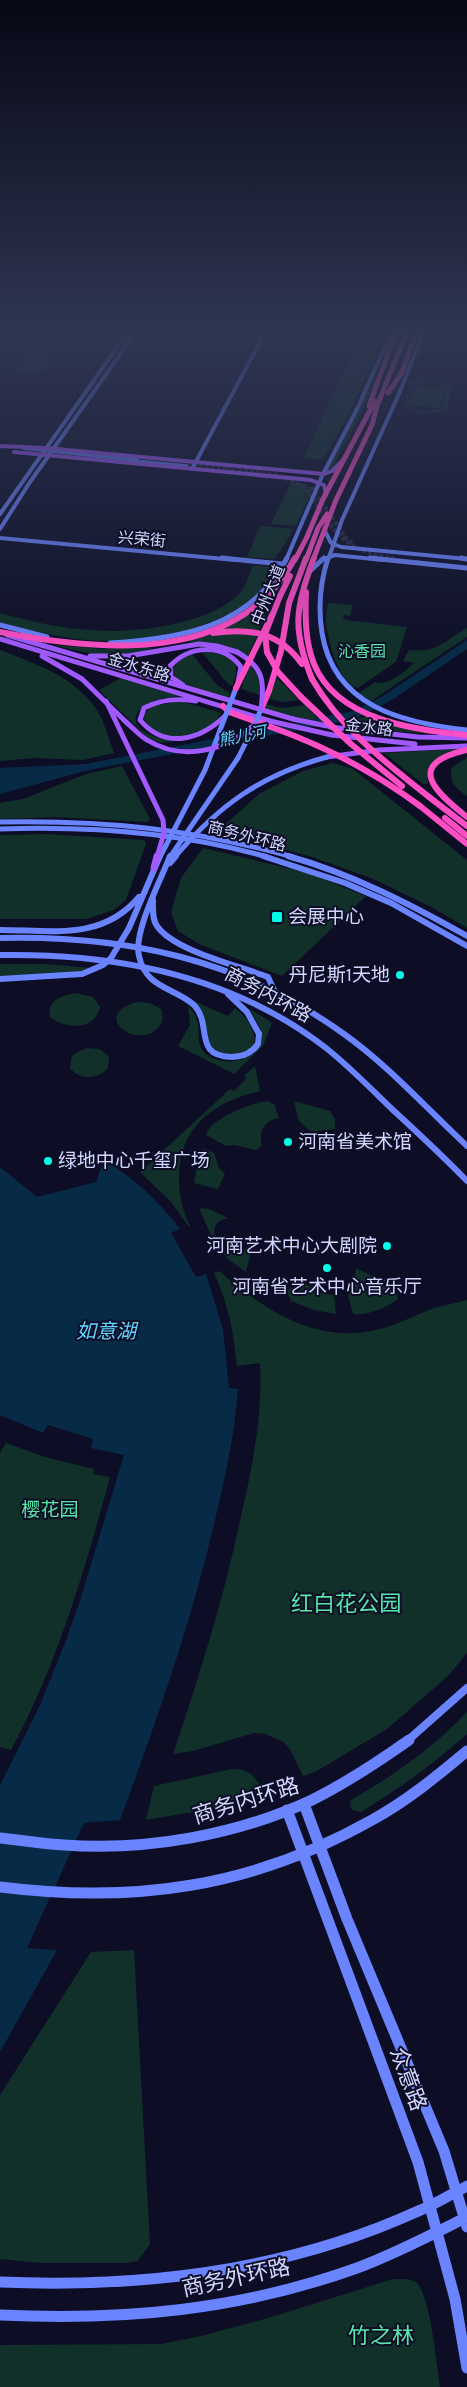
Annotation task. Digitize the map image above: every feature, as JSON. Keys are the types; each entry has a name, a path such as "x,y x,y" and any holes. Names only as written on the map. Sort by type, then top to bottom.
{"highway":[{"name":"中州大道","path":"354,440 326,495 272,614 266,634 267,652 278,672 301,697 351,744 423,805 467,836"},
{"name":"中州大道","path":"365,440 336,500 301,592 298,618 302,650 312,679 328,706 347,729 467,826"},
{"path":"261,708 281,651 289,603 318,528 336,500"},
{"path":"195,636 240,618 268,597 285,575 308,534"},
{"path":"307,575 306,632 312,658 324,681 336,694 354,705 398,724 467,737"},
{"path":"236,688 272,614"},
{"path":"0,633 71,646 129,646 239,631 274,637 294,651 312,679"},
{"path":"223,706 230,712 271,724 353,760 423,805 467,844"},
{"path":"467,750 447,756 434,766 430,776 434,787 441,796 467,817"}],"main road":[{"path":"0,446 320,482 325,487 326,495"},
{"path":"0,450 196,462 323,474 332,471 345,458"},
{"path":"0,633 43,646 102,658 129,657 189,643 226,648 247,658 260,672 264,684 261,708"},
{"path":"0,640 41,655 71,671 106,701 145,740 159,746 178,751 203,751 221,747 240,737 254,724"},
{"name":"金水东路","path":"0,640 293,719"},
{"name":"金水东路","path":"43,646 91,660 223,706"},
{"path":"211,696 179,683 171,677 170,666 179,657 200,650 215,651 229,655 235,658 241,667 236,688"},
{"path":"223,706 174,699 155,702 144,708 140,720 145,727 162,737 185,738 209,731 225,716"},
{"path":"106,701 163,820 164,833 154,868"},
{"name":"金水路","path":"293,719 327,726 405,736 467,737"},
{"name":"金水路","path":"271,724 392,743 467,746"},
{"path":"326,757 379,750 467,746"}],"street":[{"path":"0,514 51,440"},
{"path":"0,529 60,440"},
{"path":"192,469 208,440"},
{"path":"0,625 47,637 87,642 141,641 182,634 223,620 254,602 269,586 282,564 340,440"},
{"path":"378,440 344,515 333,545 320,593 321,625 325,648 337,676 361,698 394,715 424,724 467,730"},
{"path":"51,453 187,465"},
{"path":"325,530 333,545"},
{"name":"兴荣街","path":"0,538 282,564"},
{"path":"333,545 467,563"},
{"path":"307,575 322,559 330,555 467,563"},
{"path":"394,556 467,563"},
{"path":"0,979 72,976 103,965 116,952 129,928 154,868 205,770 236,688"},
{"path":"220,988 247,1012 259,1034 258,1044 249,1053 232,1057 216,1054 204,1044 202,1021 196,1008 187,1000 159,986 146,974 139,962 137,943 165,869 176,846 223,782 261,708"},
{"path":"165,869 212,818 239,793 258,781 289,768 326,757"},
{"name":"商务外环路","path":"0,822 54,820 119,823 181,830 244,842 303,859 355,878 400,898 467,936"},
{"name":"商务外环路","path":"0,829 53,827 117,830 178,837 240,849 298,865 356,887 427,922 467,946"},
{"path":"0,930 73,929 102,926 124,914 136,902 147,884"},
{"path":"153,900 153,914 162,932 187,947 268,977 274,990"},
{"name":"商务内环路","path":"0,938 79,938 149,948 212,965 274,990 327,1021 363,1049 467,1146"},
{"name":"商务内环路","path":"0,955 52,954 108,959 170,972 220,988 278,1016 324,1047 467,1181"},
{"name":"商务内环路","path":"0,1838 57,1846 118,1847 197,1837 248,1824 304,1804 352,1780 384,1759 438,1717 467,1688"},
{"path":"0,1887 50,1894 95,1895 156,1891 204,1884 260,1869 320,1847 366,1824 410,1796 467,1750"},
{"name":"众意路","path":"304,1804 346,1920 462,2189 466,2221"},
{"name":"众意路","path":"287,1810 418,2162 455,2299 467,2368"},
{"name":"商务外环路","path":"0,2282 90,2286 137,2282 208,2272 277,2258 337,2242 431,2205 462,2189"},
{"name":"商务外环路","path":"0,2315 88,2319 140,2316 217,2306 268,2295 342,2272 466,2221"}],"green space":[{"path":"312,440 334,440 323,460 304,458"},
{"path":"341,440 347,440 332,469 326,472"},
{"path":"291,482 307,484 312,491 296,526 271,524"},
{"path":"260,526 294,529 275,559 247,557"},
{"path":"253,565 275,569 263,588 247,605 211,622 176,633 140,640 104,641 53,635 0,622 0,613 45,624 89,630 133,630 178,623 209,613 231,601 242,590"},
{"path":"272,597 259,631 217,631 256,610"},
{"name":"沁香园","path":"328,604 353,605 350,616 344,615 343,619 346,620 407,627 396,662 358,688 351,685 345,679 331,648 326,619"},
{"path":"467,628 467,637 371,701 359,693 375,682 381,683 391,680 414,663 403,661 409,650 434,648"},
{"path":"227,632 258,634 248,656 217,644 179,641"},
{"path":"54,645 104,649 149,646 151,649 114,655 78,651"},
{"path":"0,650 53,672 77,688 97,710 105,726 114,753 83,760 35,758 0,761"},
{"path":"202,652 221,655 236,665 236,675 232,686 227,683"},
{"path":"192,654 217,685 230,693 227,699 187,686 175,676 172,670 176,664"},
{"path":"250,665 259,677 260,695 241,689"},
{"path":"276,677 299,700 283,702 269,699"},
{"path":"121,678 181,696 149,703 140,710 136,717 137,724 144,731 156,737 174,741 160,743 148,738 99,690"},
{"path":"181,701 221,713 215,722 193,734 167,736 156,732 148,725 143,715 152,706"},
{"path":"266,704 282,708 305,705 317,718 311,720 264,710"},
{"path":"369,716 431,734 354,728 347,721"},
{"path":"460,750 441,757 432,764 429,770 428,784 423,784 384,753"},
{"path":"467,758 467,796 454,784 451,772 452,767"},
{"path":"333,763 353,769 467,860 467,928 433,908 371,878 312,857 221,832 222,827 259,794 303,771"},
{"path":"122,766 150,819 147,822 56,817 0,819 0,803 23,799 86,774"},
{"path":"46,834 144,840 146,844 126,900 114,910 86,919 0,919 0,835"},
{"path":"203,848 308,873 366,896 282,976 199,944 178,931 171,912 181,878"},
{"path":"0,964 47,964 91,968 83,972 0,977"},
{"path":"75,993 93,997 100,1007 92,1021 79,1026 71,1026 50,1017 51,1006 56,1000"},
{"path":"187,998 228,1016 235,1008 250,1025 255,1041 254,1047 235,1055 224,1054 212,1048 207,1043 202,1013"},
{"path":"137,1002 150,1003 161,1009 162,1019 160,1026 149,1034 138,1035 129,1033 121,1028 117,1022 117,1014 123,1008"},
{"path":"188,1006 197,1020 202,1049 206,1054 221,1061 240,1060 248,1057 260,1045 261,1030 250,1009 272,1023 263,1046 234,1074 178,1046 190,1025"},
{"path":"88,1048 99,1049 109,1056 108,1068 94,1076 84,1077 70,1068 72,1056"},
{"path":"255,1066 260,1091 228,1102 214,1110 192,1131 185,1144 181,1160 179,1185 189,1227 171,1202 140,1172 230,1089 234,1091 247,1078 244,1076"},
{"path":"268,1101 274,1104 279,1118 274,1119 263,1127 261,1136 262,1146 256,1150 234,1145 226,1146 206,1135 209,1129 223,1117 242,1108"},
{"path":"294,1101 330,1111 335,1119 335,1129 311,1132 299,1121"},
{"path":"205,1149 214,1153 219,1168 225,1174 218,1189 194,1183 200,1150"},
{"path":"199,1208 209,1209 228,1218 217,1224 214,1235 211,1235"},
{"path":"248,1247 251,1252 246,1272 229,1260 221,1250 225,1248 241,1252"},
{"path":"356,1268 372,1276 394,1281 398,1299 376,1311 365,1314 353,1314 348,1295 354,1281"},
{"name":"红白花公园","path":"219,1271 275,1312 295,1322 337,1333 360,1333 384,1328 434,1308 467,1300 467,1653 449,1675 387,1729 315,1772 303,1776 291,1751 284,1742 265,1734 254,1733 193,1751 173,1754 226,1580 249,1482 260,1403 260,1363 237,1366 230,1318 214,1273"},
{"path":"303,1278 312,1289 334,1295 336,1314 314,1310 291,1301 287,1291"},
{"name":"樱花园","path":"6,1443 45,1457 94,1469 93,1474 110,1477 80,1582 56,1651 11,1750 0,1747 0,1453"},
{"path":"467,1712 467,1734 455,1745 416,1775 361,1812 352,1810 350,1806 351,1800 412,1760 441,1737"},
{"path":"232,1769 246,1771 253,1776 261,1787 260,1795 204,1810 146,1820 154,1786"},
{"path":"134,1950 150,2244 138,2261 126,2263 42,2263 0,2259 0,2095 91,1952"},
{"name":"竹之林","path":"393,2279 405,2279 416,2282 421,2289 429,2315 440,2387 0,2387 0,2345 161,2344 201,2336 268,2318"}],"water":[{"name":"熊儿河","path":"467,640 467,649 392,700 355,719 89,770 0,794 0,768 86,764 354,711 383,696"},
{"name":"如意湖","path":"104,1160 136,1183 163,1209 180,1229 171,1233 196,1277 206,1274 223,1329 229,1388 238,1389 237,1405 223,1484 207,1555 173,1670 134,1782 120,1820 84,1823 27,1948 57,1950 0,2052 0,1785 40,1705 65,1643 80,1601 124,1455 91,1448 93,1439 48,1425 43,1433 0,1415 0,1167 37,1197 96,1182"}],"tunnel":[{"path":"187,464 231,468"},
{"path":"226,470 265,473 284,477 292,481 307,491 327,521 342,538 369,553 394,558"},
{"path":"311,487 346,538 352,543"}],"place":[{"name":"会展中心","path":"277,917"},
{"name":"丹尼斯1天地","path":"400,975"},
{"name":"河南省美术馆","path":"288,1142"},
{"name":"绿地中心千玺广场","path":"48,1161"},
{"name":"河南艺术中心大剧院","path":"387,1246"},
{"name":"河南省艺术中心音乐厅","path":"327,1268"}]}
